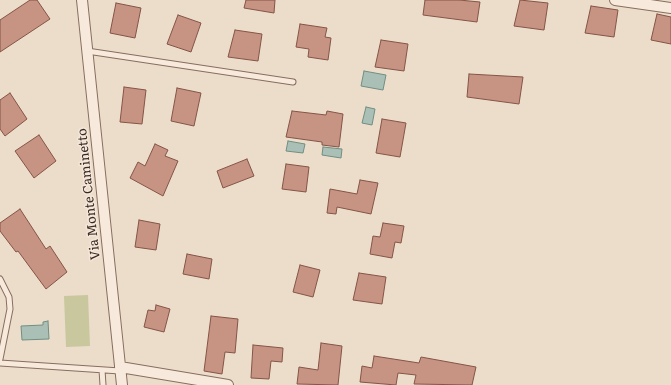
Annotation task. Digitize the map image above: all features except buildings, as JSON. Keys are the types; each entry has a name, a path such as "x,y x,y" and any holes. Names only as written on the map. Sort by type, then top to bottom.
{"street":[{"name":"Via Monte Caminetto","path":"82,0 122,385"},
{"path":"615,0 671,8"},
{"path":"120,369 228,385"}],"lane":[{"path":"87,51 293,82"},
{"path":"0,279 10,297 10,309 0,359"},
{"path":"0,363 102,370 120,369"},
{"path":"102,370 103,385"}],"shaded area":[{"path":"364,71 386,75 383,90 361,86"},
{"path":"366,107 375,109 372,125 362,123"},
{"path":"288,141 305,144 303,153 286,151"},
{"path":"323,147 342,149 341,158 322,155"},
{"path":"88,295 90,346 66,347 64,296"},
{"path":"48,321 49,339 22,340 21,326 43,325 43,322"}]}
